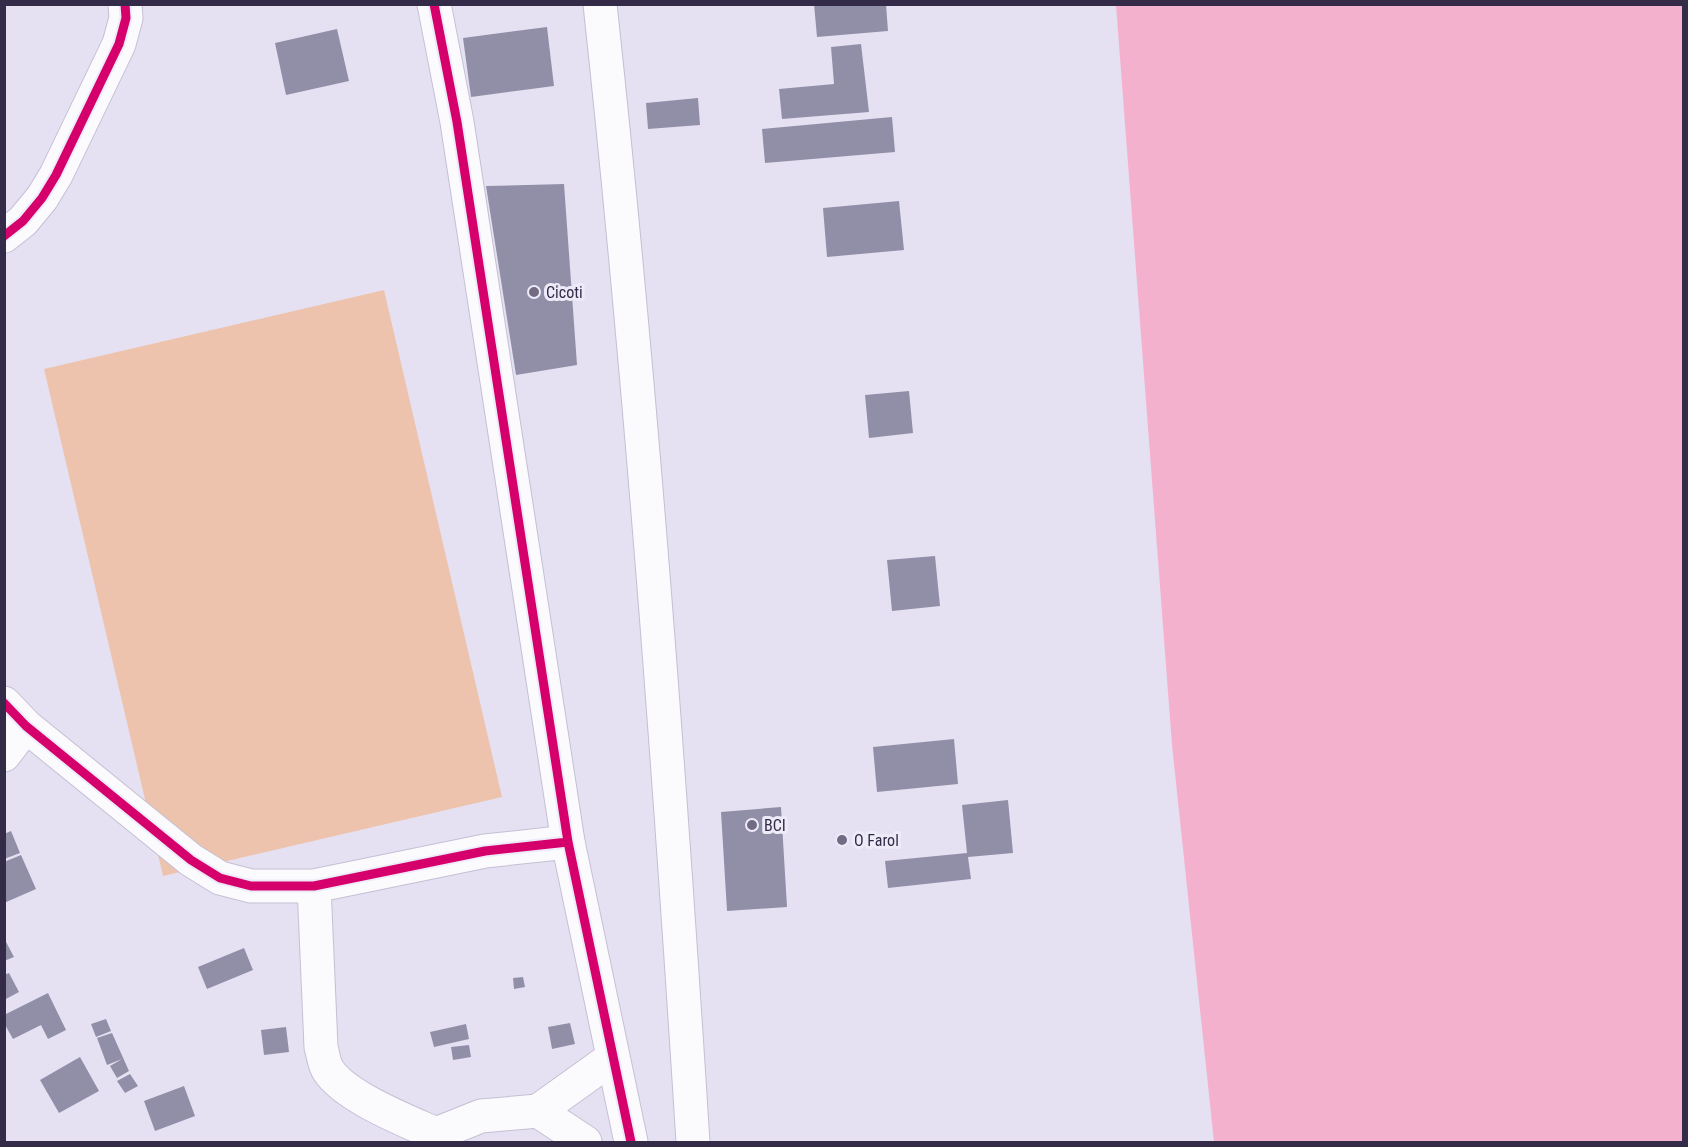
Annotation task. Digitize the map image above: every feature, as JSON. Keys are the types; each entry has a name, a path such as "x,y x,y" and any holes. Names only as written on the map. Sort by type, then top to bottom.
{"street":[{"path":"4,236 23,221 42,198 56,175 119,44 126,18 125,4"},
{"path":"434,4 457,122 568,842 631,1143"},
{"path":"600,4 616,153 655,587 693,1143"},
{"path":"4,755 15,714 191,860 220,878 251,886 314,886 486,851 568,842"},
{"path":"314,886 321,1047 328,1070 348,1088 386,1113 432,1138 481,1116 538,1111 612,1058"},
{"path":"538,1111 585,1143"}],"shaded area":[{"path":"1116,5 1683,5 1683,1142 1214,1142 1172,745"},
{"path":"384,290 502,797 163,876 44,369"}],"building":[{"path":"814,4 886,4 888,31 817,37"},
{"path":"547,27 554,86 471,97 463,38"},
{"path":"337,29 349,81 286,95 275,43"},
{"path":"861,44 869,112 782,119 779,89 834,84 831,47"},
{"path":"698,98 700,125 648,129 646,103"},
{"path":"892,117 895,152 765,163 762,129"},
{"path":"564,184 577,365 516,375 486,186"},
{"path":"899,201 904,250 827,257 823,208"},
{"path":"909,391 913,433 869,438 865,395"},
{"path":"935,556 940,606 892,611 887,560"},
{"path":"954,739 958,784 877,792 873,747"},
{"path":"1008,800 1013,853 968,857 971,879 888,888 885,861 967,853 962,805"},
{"path":"781,807 787,907 727,911 721,812"},
{"path":"11,831 20,853 4,859 4,834"},
{"path":"21,855 36,889 4,903 4,862"},
{"path":"4,938 14,957 4,961"},
{"path":"244,948 253,970 207,989 198,967"},
{"path":"9,973 19,992 4,1000 4,975"},
{"path":"523,977 525,987 514,989 513,978"},
{"path":"48,993 66,1030 48,1039 41,1025 13,1039 4,1023 4,1015"},
{"path":"106,1019 111,1031 96,1037 91,1024"},
{"path":"570,1023 575,1044 552,1049 548,1027"},
{"path":"466,1024 469,1039 434,1047 430,1032"},
{"path":"286,1027 289,1052 264,1055 261,1030"},
{"path":"112,1033 129,1071 117,1078 110,1066 122,1059 107,1065 97,1038"},
{"path":"469,1045 471,1057 453,1060 451,1047"},
{"path":"80,1057 99,1091 59,1113 40,1080"},
{"path":"130,1074 138,1086 125,1093 117,1081"},
{"path":"184,1086 195,1116 155,1131 144,1101"}],"cycle path":[{"path":"4,236 23,221 42,198 56,175 119,44 126,18 125,4"},
{"path":"434,4 457,122 568,842 631,1142"},
{"path":"4,703 26,726 191,860 220,878 251,886 314,886 485,851 568,842"}],"place":[{"name":"Cicoti","path":"534,292"},
{"name":"BCI","path":"752,825"},
{"name":"O Farol","path":"842,840"}]}
